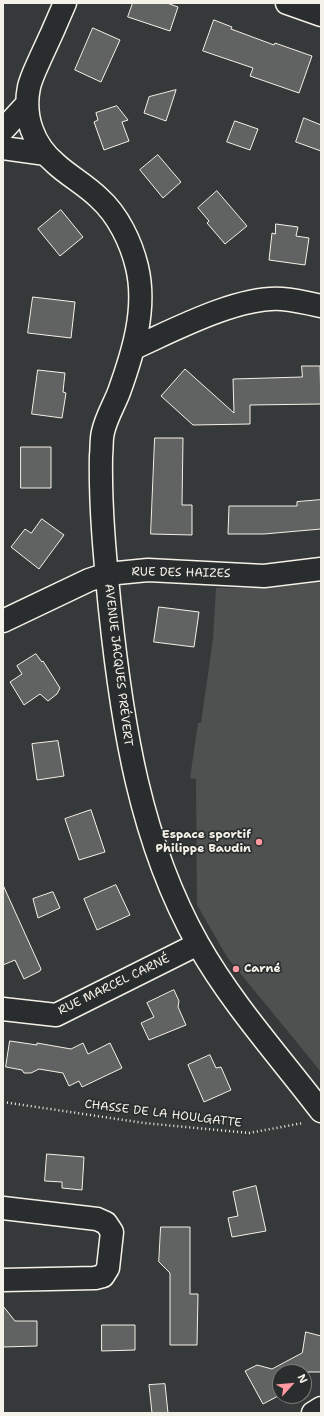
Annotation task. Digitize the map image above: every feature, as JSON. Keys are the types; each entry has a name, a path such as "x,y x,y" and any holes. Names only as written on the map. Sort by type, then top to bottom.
{"street":[{"name":"AVENUE JACQUES PRÉVERT","path":"65,3 30,83 27,104 28,120 33,135 46,154 55,164 101,199 115,218 127,238 137,268 140,304 134,348 102,434 101,476 107,574 116,669 129,753 147,822 170,883 198,944 314,1117"},
{"path":"287,3 321,15"},
{"path":"3,130 27,104"},
{"path":"3,148 46,154"},
{"path":"134,348 224,309 245,303 281,299 321,306"},
{"name":"RUE DES HAIZES","path":"3,621 89,580 107,574 148,570 264,576 321,569"},
{"name":"RUE MARCEL CARNÉ","path":"3,1009 56,1015 198,944"},
{"path":"3,1208 97,1220 106,1223 112,1232 108,1268 103,1276 95,1278 3,1280"},
{"path":"313,1413 321,1408"}],"path":[{"name":"CHASSE DE LA HOULGATTE","path":"3,1102 144,1123 249,1133 314,1117"}],"shaded area":[{"name":"Espace sportif Philippe Baudin","path":"321,582 321,1072 227,957 197,905 196,779 190,778 198,723 201,723 213,639 216,588 271,588"}],"building":[{"path":"133,3 167,3 178,7 170,31 128,17"},
{"path":"214,20 232,27 231,29 274,45 275,43 312,56 299,93 250,76 253,68 203,51"},
{"path":"93,28 120,40 101,82 75,70"},
{"path":"176,90 166,121 144,113 149,97"},
{"path":"117,106 128,120 122,122 129,141 104,150 94,122 98,120 96,113"},
{"path":"304,118 321,125 321,151 296,142"},
{"path":"235,121 258,129 250,150 227,142"},
{"path":"158,155 181,182 163,198 140,170"},
{"path":"217,191 247,226 225,244 207,223 209,221 198,208"},
{"path":"61,210 83,237 60,256 38,229"},
{"path":"276,224 298,227 296,236 309,238 305,265 269,260 272,233 275,234"},
{"path":"33,297 75,302 71,338 28,333"},
{"path":"302,366 320,366 321,404 250,405 250,424 193,425 161,396 185,369 234,413 233,379 302,377"},
{"path":"38,370 65,373 63,392 66,393 62,418 32,414"},
{"path":"155,438 183,438 182,505 192,505 192,535 151,534"},
{"path":"21,447 51,447 51,488 21,488"},
{"path":"321,500 321,529 264,534 228,534 229,506 297,506 297,502"},
{"path":"42,519 64,535 39,569 11,547 25,529 31,533"},
{"path":"159,607 199,612 194,647 154,642"},
{"path":"36,654 42,662 43,661 60,688 57,694 48,701 40,694 24,705 10,682 22,674 17,666"},
{"path":"58,741 64,776 37,780 32,744"},
{"path":"91,810 105,852 79,860 65,819"},
{"path":"3,885 41,969 40,971 24,979 15,960 3,965"},
{"path":"116,885 130,915 97,930 84,899"},
{"path":"53,892 60,908 38,918 33,899"},
{"path":"174,990 179,1001 178,1007 186,1025 149,1040 141,1023 154,1017 147,1003"},
{"path":"10,1041 37,1045 37,1043 71,1049 83,1043 88,1054 110,1043 122,1068 82,1087 79,1081 69,1086 63,1073 39,1069 31,1073 24,1073 22,1070 6,1067"},
{"path":"210,1055 216,1068 221,1067 231,1090 204,1102 188,1065"},
{"path":"47,1154 84,1157 82,1190 62,1188 62,1182 45,1181"},
{"path":"256,1186 266,1231 232,1237 228,1218 238,1216 233,1192"},
{"path":"161,1227 190,1227 190,1294 198,1294 197,1345 170,1345 170,1273 159,1262"},
{"path":"3,1306 15,1321 37,1321 37,1346 3,1347"},
{"path":"102,1325 135,1325 135,1350 102,1351"},
{"path":"306,1332 321,1336 321,1372 312,1372 312,1364 281,1364 302,1353"},
{"path":"257,1365 272,1369 272,1399 263,1404 245,1371"},
{"path":"165,1384 168,1413 152,1413 149,1385"}],"place":[{"name":"Espace sportif Philippe Baudin","path":"259,842"},
{"name":"Carné","path":"236,969"}]}
